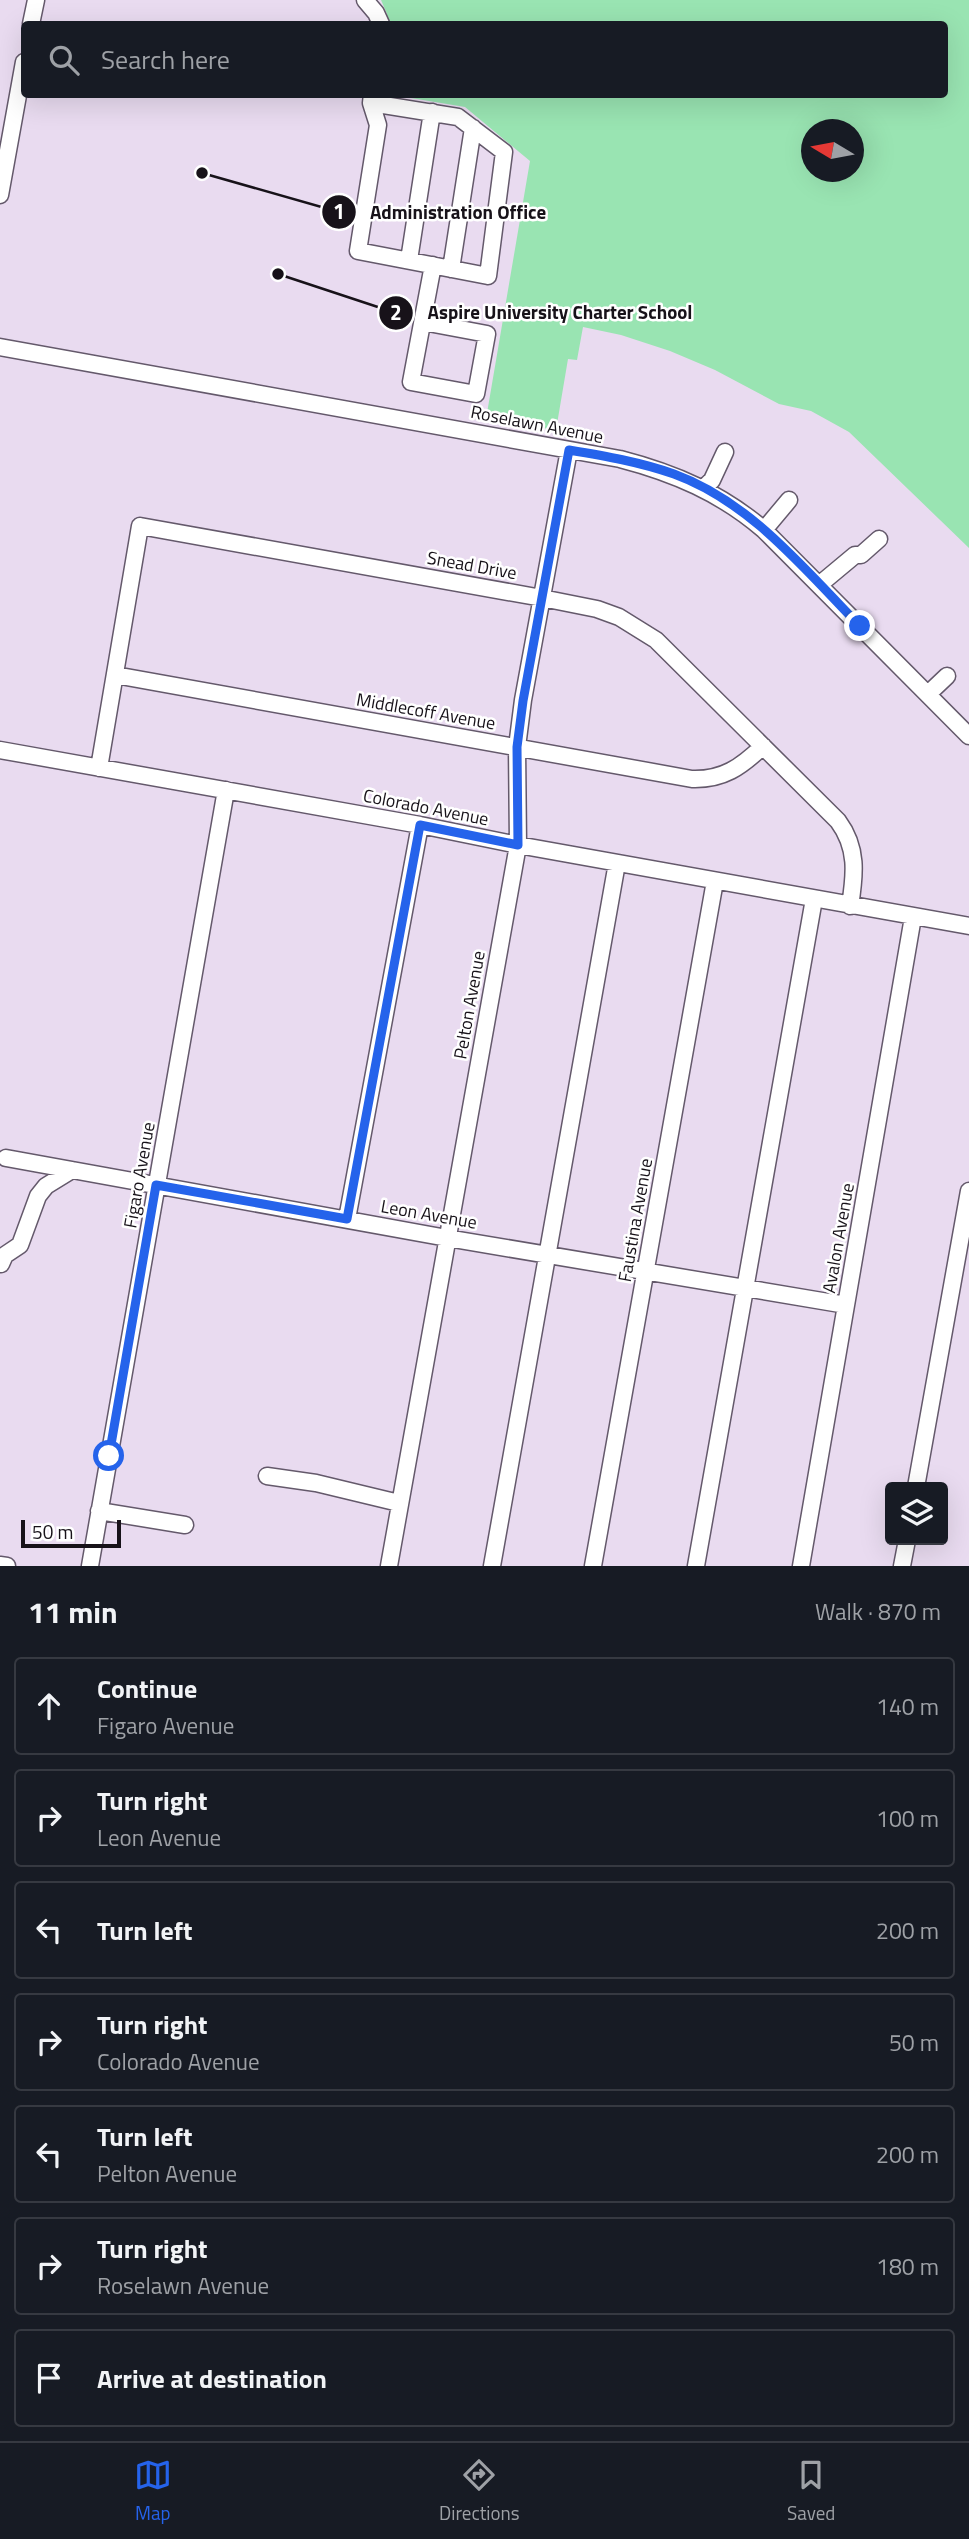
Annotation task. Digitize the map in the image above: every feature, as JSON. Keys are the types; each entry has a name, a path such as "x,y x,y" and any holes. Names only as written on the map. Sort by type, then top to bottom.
{"street":[{"path":"32,21 36,0"},
{"path":"366,1 380,21"},
{"path":"0,195 21,79"},
{"path":"372,99 458,117 504,152 488,275 358,251 378,125 372,99"},
{"path":"409,260 432,112"},
{"path":"451,269 473,128"},
{"path":"422,323 486,334 476,394 411,382 422,323 433,265"},
{"name":"Roselawn Avenue","path":"0,347 569,450 651,467 704,488 748,516 764,530 969,736"},
{"name":"Pelton Avenue","path":"389,1566 518,845 517,747 569,450"},
{"path":"704,488 712,480 725,452"},
{"path":"764,530 789,500"},
{"name":"Snead Drive","path":"115,675 140,526 597,609 639,628 671,653 838,821 847,834 854,858 850,906"},
{"path":"819,585 879,539"},
{"path":"99,768 115,675"},
{"name":"Middlecoff Avenue","path":"115,675 703,779 717,777 743,765 762,746"},
{"path":"928,694 947,676"},
{"name":"Colorado Avenue","path":"0,750 420,825 913,918 969,926"},
{"name":"Figaro Avenue","path":"90,1566 226,790"},
{"path":"347,1219 420,825"},
{"path":"492,1566 617,863"},
{"name":"Faustina Avenue","path":"593,1566 715,881"},
{"path":"696,1566 814,900"},
{"name":"Avalon Avenue","path":"801,1566 913,918"},
{"name":"Leon Avenue","path":"6,1158 447,1238 846,1305"},
{"path":"1,1264 5,1255 20,1245 38,1196 46,1186 72,1170"},
{"path":"917,1482 969,1191"},
{"path":"267,1476 316,1483 399,1503"},
{"path":"99,1511 185,1525"},
{"path":"902,1566 906,1545"},
{"path":"0,1565 7,1566"}],"green space":[{"path":"381,0 969,0 969,548 849,432 811,411 779,404 715,370 670,351 621,335 583,327 577,360 568,359 556,430 486,419 530,161 465,107 411,98 948,98 948,21 387,21"}],"place":[{"name":"Administration Office","path":"202,173"},
{"name":"Aspire University Charter School","path":"278,274"}],"route":[{"path":"109,1456 156,1185 347,1219 420,825 518,845 517,747 569,450 651,467 676,475 726,500 769,535 860,626"}]}
